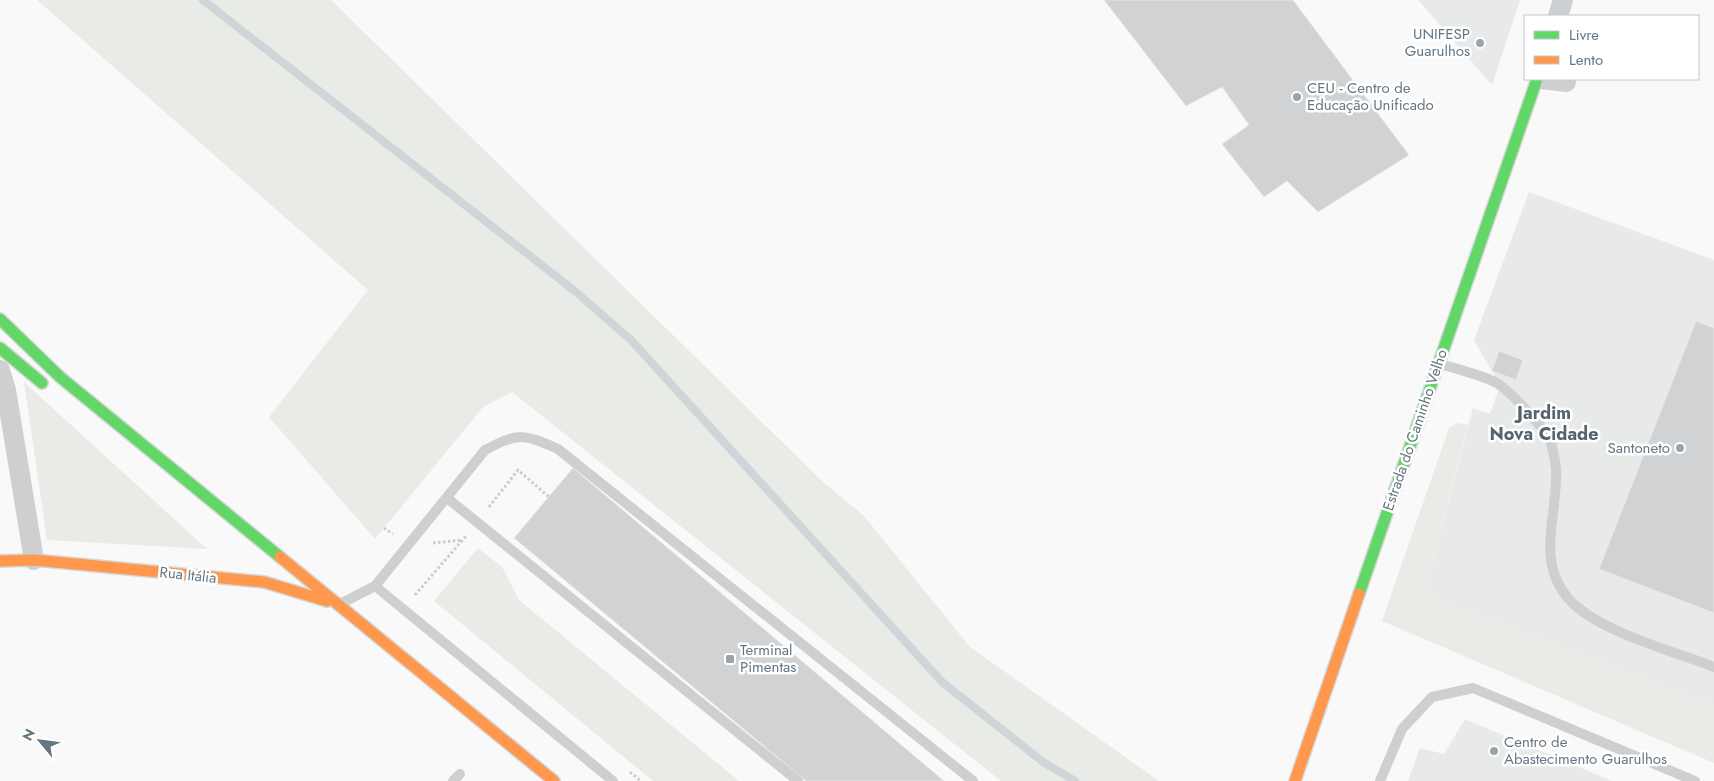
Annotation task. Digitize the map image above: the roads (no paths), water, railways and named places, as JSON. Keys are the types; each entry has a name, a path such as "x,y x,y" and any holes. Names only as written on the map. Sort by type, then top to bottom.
{"street":[{"path":"1558,15 1563,0"},
{"name":"Estrada do Caminho Velho","path":"1295,781 1437,362 1537,80"},
{"path":"1550,80 1566,82"},
{"path":"0,319 60,377 340,604 554,781"},
{"path":"0,348 53,392"},
{"path":"0,370 6,390 34,560"},
{"path":"251,549 340,604"},
{"name":"Rua Itália","path":"0,561 34,560 264,582 340,604"}],"lane":[{"path":"1437,362 1500,385 1541,426 1551,441 1556,479 1549,542 1553,576 1568,598 1591,618 1612,628 1714,667"},
{"path":"340,604 375,586 485,450 507,438 528,436 558,449 973,781"},
{"path":"448,498 798,781"},
{"path":"375,586 613,781"},
{"path":"1380,781 1402,729 1432,696 1472,688 1695,781"}],"waterway":[{"path":"203,0 576,292 631,340 942,682 1043,762 1075,781"}],"place":[{"name":"UNIFESP Guarulhos","path":"1480,43"},
{"name":"CEU - Centro de Educação Unificado","path":"1297,97"},
{"name":"Santoneto","path":"1680,448"},
{"name":"Terminal Pimentas","path":"730,659"},
{"name":"Centro de Abastecimento Guarulhos","path":"1494,751"}],"district":[{"name":"Jardim Nova Cidade","path":"1544,423"}]}
